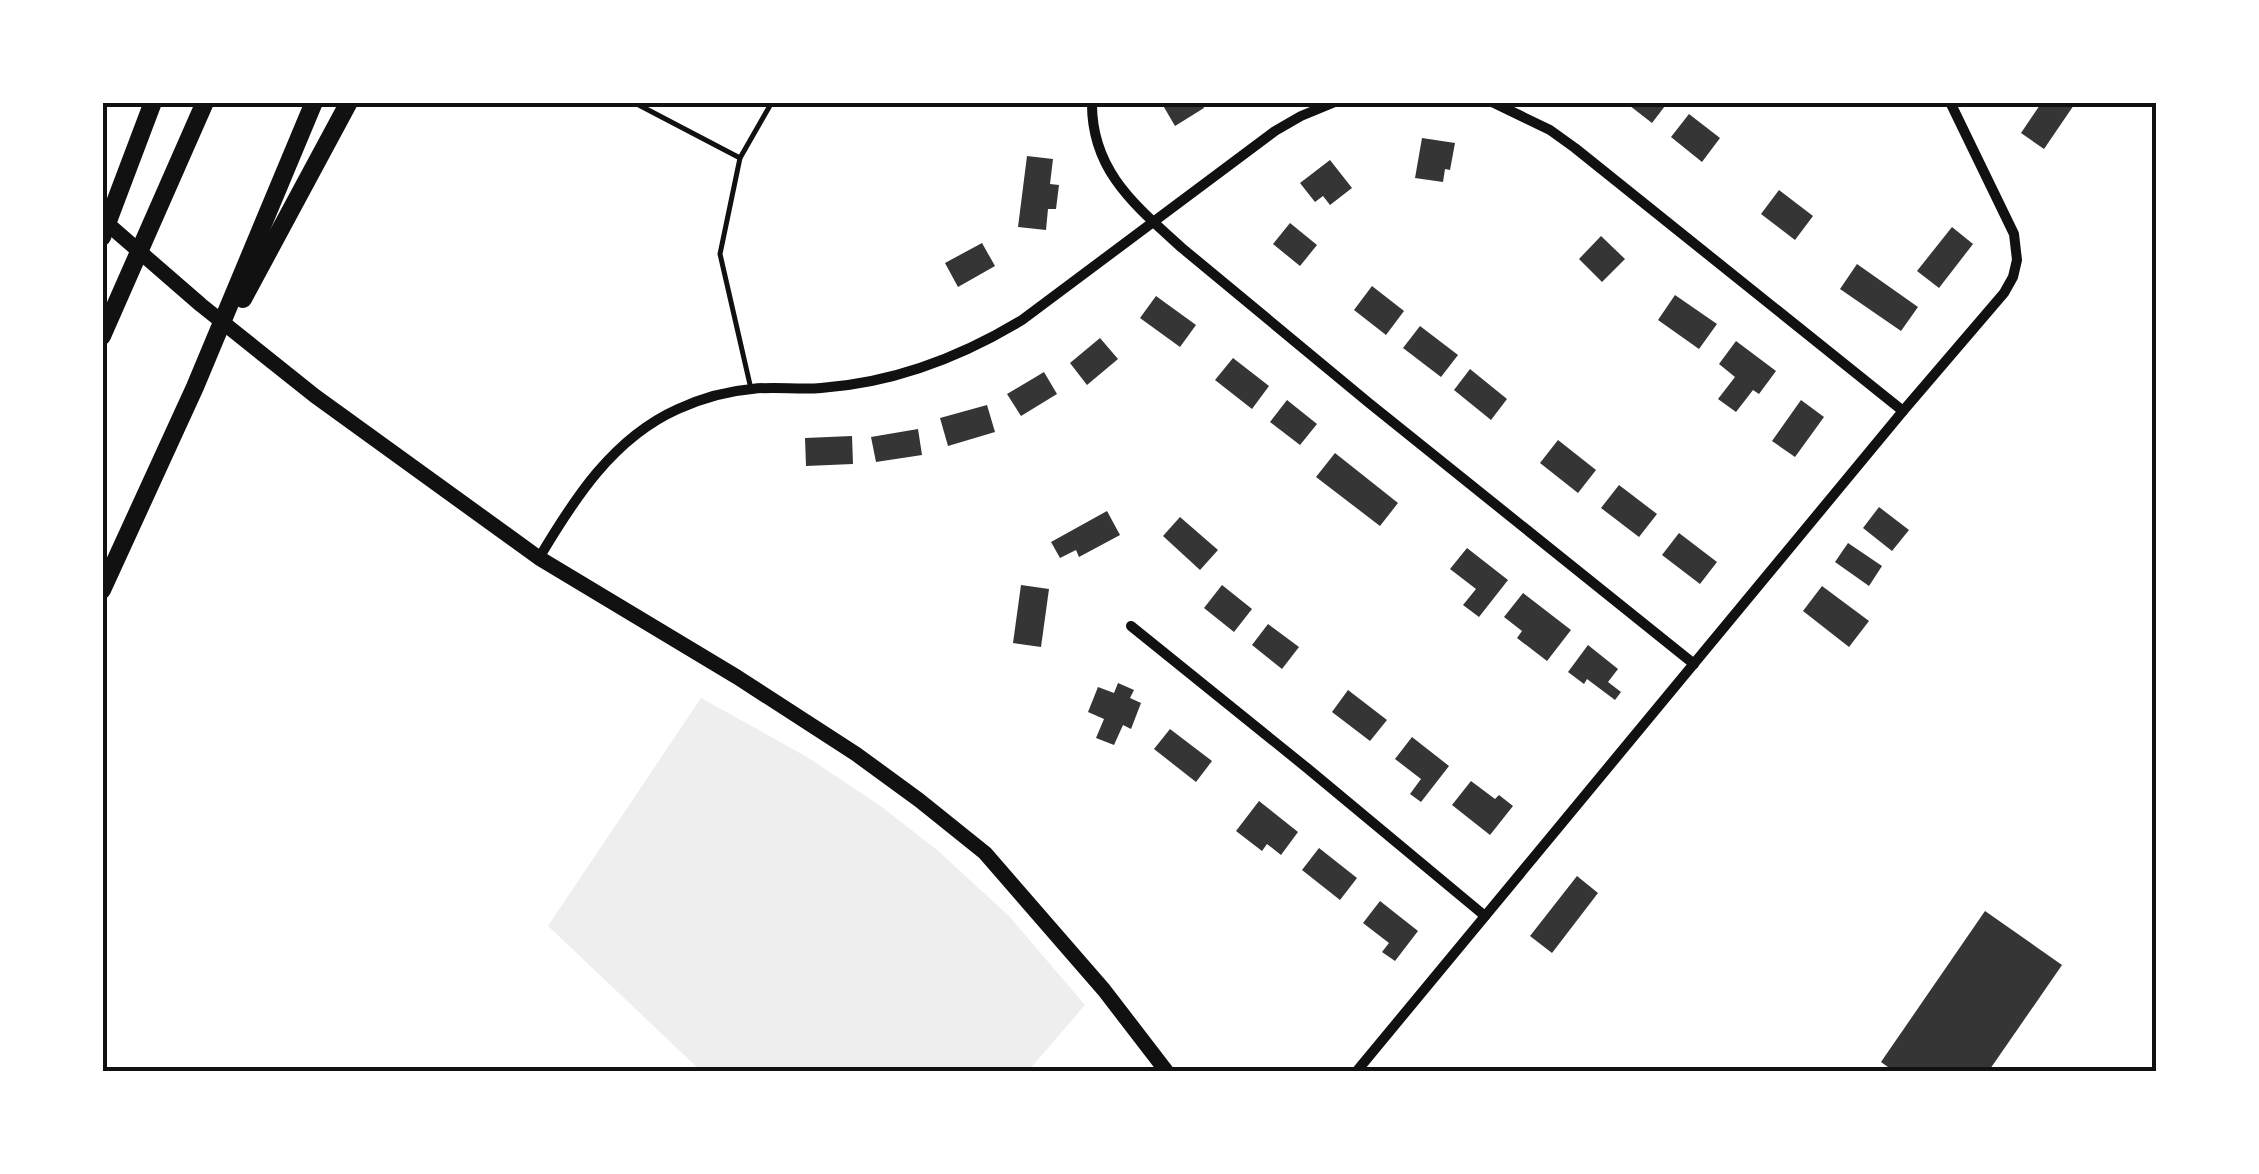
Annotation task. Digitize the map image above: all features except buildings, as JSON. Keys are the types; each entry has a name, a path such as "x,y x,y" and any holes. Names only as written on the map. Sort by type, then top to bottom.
{"highway":[{"path":"102,237 153,102"},
{"path":"102,336 205,102"},
{"path":"102,590 194,387 314,102"},
{"path":"194,387 350,102"}],"main road":[{"path":"102,219 315,396 539,558 737,678 856,754 919,800 985,853 1104,990 1168,1072"}],"street":[{"path":"1092,102 1094,130 1108,169 1118,187 1152,221 1354,391 1694,664"},
{"path":"539,558 586,484 627,442 676,410 751,389 863,383 957,355 1022,320 1275,131 1335,102"},
{"path":"1492,102 1550,130 1575,148 1903,411"},
{"path":"1356,1072 2004,293 2017,251 2011,226 1950,102"},
{"path":"1131,626 1486,916"}],"lane":[{"path":"633,102 740,158"},
{"path":"751,389 720,254 740,158 772,102"}],"shaded area":[{"path":"701,698 807,757 882,807 937,850 1009,916 1085,1005 1028,1071 701,1071 548,926"}]}
